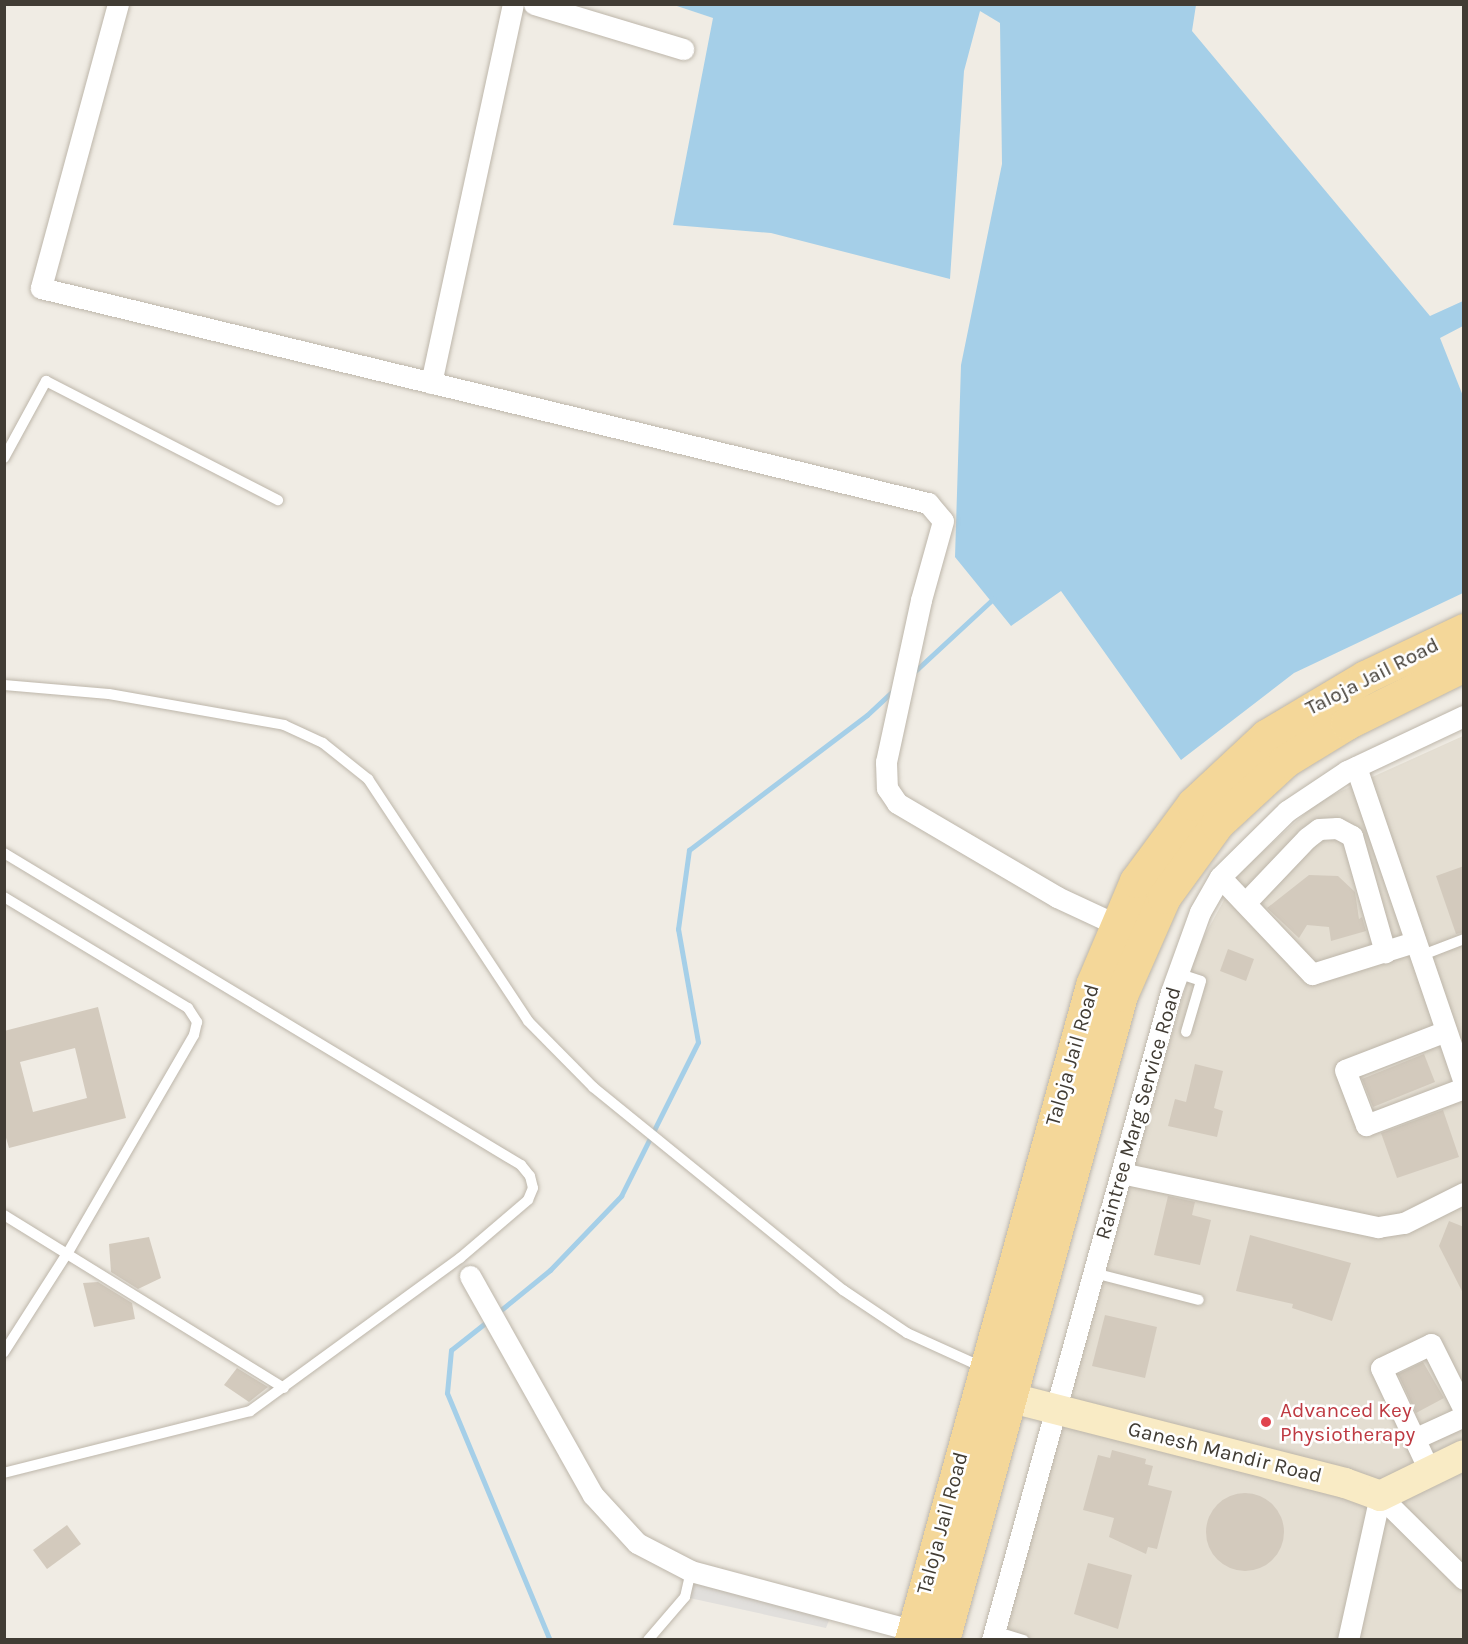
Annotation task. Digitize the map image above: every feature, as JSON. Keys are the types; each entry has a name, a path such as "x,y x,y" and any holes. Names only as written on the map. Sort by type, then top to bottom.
{"main road":[{"name":"Taloja Jail Road","path":"928,1637 999,1378 1092,985 1115,924 1154,854 1193,804 1234,763 1296,715 1464,630"},
{"name":"Taloja Jail Road","path":"999,1378 1121,995 1164,897 1217,824 1285,761 1354,718 1464,665"}],"street":[{"path":"118,4 40,288 928,503 944,521 906,670 886,762 887,788 897,803 1057,897 1115,924"},
{"path":"431,383 513,4"},
{"path":"534,4 683,49"},
{"name":"Raintree Marg Service Road","path":"993,1635 1177,973 1200,912 1220,877 1287,811 1356,767 1462,722"},
{"path":"1356,767 1417,949 1440,1033 1460,1088 1366,1125 1345,1070 1440,1033"},
{"path":"1246,902 1307,838 1319,829 1337,828 1352,836 1385,952"},
{"path":"1220,877 1312,974 1385,952 1417,949"},
{"path":"1121,1173 1378,1227 1404,1222 1464,1193"},
{"path":"465,1267 593,1495 637,1543 691,1571 928,1637"},
{"path":"1430,1472 1416,1438 1381,1368 1431,1344 1464,1410"},
{"name":"Ganesh Mandir Road","path":"999,1378 1057,1409 1345,1483 1380,1496"},
{"path":"1416,1438 1464,1416"},
{"path":"1380,1496 1464,1455"},
{"path":"1380,1496 1464,1579"},
{"path":"1348,1640 1380,1496"}],"lane":[{"path":"4,458 46,381 278,500"},
{"path":"4,685 109,694 284,725 323,743 368,779 528,1021 593,1087 843,1290 907,1333 999,1378"},
{"path":"4,853 520,1165 530,1176 533,1188 528,1200 465,1267 250,1411 4,1473"},
{"path":"4,897 188,1008 197,1022 194,1035 68,1252 4,1352"},
{"path":"1417,949 1464,939"},
{"path":"1177,973 1201,981 1186,1032"},
{"path":"4,1215 68,1252 284,1388"},
{"path":"1094,1273 1199,1300"},
{"path":"648,1640 685,1597 691,1571"},
{"path":"993,1635 1024,1640"}],"shaded area":[{"path":"1463,736 1463,1639 997,1640 1196,951 1239,873 1319,801"},
{"path":"691,1571 833,1610 826,1628 685,1597"}],"water":[{"path":"674,5 1196,5 1192,31 1430,316 1463,301 1463,326 1440,338 1463,396 1463,593 1294,673 1181,760 1061,591 1011,626 955,557 961,365 1002,164 1000,23 980,11 964,71 950,279 771,233 673,225 713,18"}],"building":[{"path":"1464,866 1464,932 1456,934 1436,876"},
{"path":"1309,875 1338,876 1355,892 1359,919 1362,917 1366,931 1331,941 1329,927 1307,925 1299,938 1267,908"},
{"path":"1228,949 1254,959 1246,981 1220,971"},
{"path":"98,1007 126,1118 9,1148 4,1131 4,1031","holes":["75,1048 87,1098 33,1112 20,1062"]},
{"path":"1424,1054 1435,1082 1373,1107 1362,1079"},
{"path":"1195,1064 1223,1071 1214,1108 1223,1111 1217,1137 1168,1126 1175,1099 1186,1102"},
{"path":"1443,1110 1459,1157 1397,1178 1381,1133"},
{"path":"1168,1196 1195,1202 1192,1215 1211,1220 1200,1265 1154,1255"},
{"path":"1449,1221 1464,1227 1464,1295 1439,1246"},
{"path":"1250,1235 1351,1263 1332,1321 1292,1308 1293,1304 1236,1291"},
{"path":"149,1237 161,1278 138,1289 111,1272 109,1244"},
{"path":"98,1282 132,1303 135,1319 94,1327 83,1283"},
{"path":"1105,1315 1157,1327 1145,1378 1092,1366"},
{"path":"1423,1362 1444,1398 1416,1413 1398,1374"},
{"path":"237,1368 268,1387 249,1402 224,1385"},
{"path":"1112,1450 1146,1459 1145,1464 1153,1466 1148,1485 1172,1491 1157,1549 1148,1547 1146,1554 1109,1537 1114,1518 1083,1510 1098,1455 1110,1458"},
{"path":"1245,1493 1260,1496 1273,1504 1281,1517 1284,1532 1281,1547 1273,1560 1260,1568 1245,1571 1230,1568 1217,1560 1209,1547 1206,1532 1209,1517 1217,1504 1230,1496"},
{"path":"67,1525 81,1544 47,1569 33,1550"},
{"path":"1088,1563 1132,1575 1118,1629 1074,1614"}],"waterway":[{"path":"913,673 994,598"},
{"path":"496,1314 550,1270 621,1196 698,1042 678,929 689,850 867,715 895,689"},
{"path":"489,1320 451,1350 447,1393 550,1640"}],"place":[{"name":"Advanced Key Physiotherapy","path":"1266,1422"}]}
